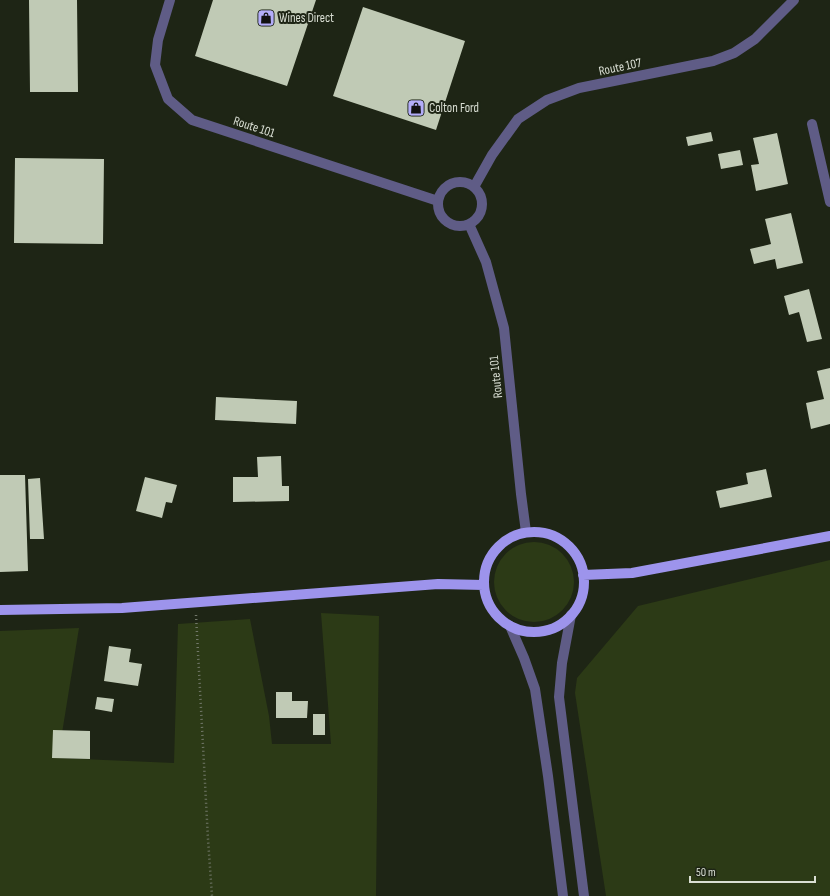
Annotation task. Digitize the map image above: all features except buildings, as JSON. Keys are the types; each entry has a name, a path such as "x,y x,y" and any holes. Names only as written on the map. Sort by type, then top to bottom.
{"main road":[{"path":"526,532 542,532 557,537 570,547 579,560 584,575 583,592 577,607 567,620 552,628 536,632 521,630 510,626 495,614 487,600 484,585 485,570 490,556 500,545 512,537 526,532"},
{"path":"584,575 632,573 830,536"},
{"path":"0,610 122,608 438,584 484,585"}],"street":[{"name":"Route 101","path":"170,0 158,40 155,65 168,99 192,120 438,201"},
{"name":"Route 107","path":"474,187 492,155 518,119 547,100 579,88 713,60 734,53 756,39 794,0"},
{"path":"812,124 830,202"},
{"path":"454,182 468,183 478,192 482,207 475,220 462,226 449,223 440,214 438,201 439,195 443,189 454,182"},
{"name":"Route 101","path":"469,224 486,262 504,328 526,532"},
{"path":"571,615 562,663 559,698 584,896"},
{"path":"510,626 524,658 535,689 548,776 563,896"}],"path":[{"path":"195,602 207,832 212,896"}],"green space":[{"path":"534,542 549,545 562,554 571,567 574,582 571,597 562,610 549,619 534,622 519,619 506,610 497,597 494,582 497,567 506,554 519,545"},
{"path":"830,560 830,896 606,896 575,693 577,678 638,606"},
{"path":"321,613 379,616 376,896 0,896 0,631 79,628 58,758 174,763 178,624 250,619 269,716 272,744 331,744"}],"place":[{"name":"Wines Direct","path":"266,18"},
{"name":"Colton Ford","path":"416,108"}]}
